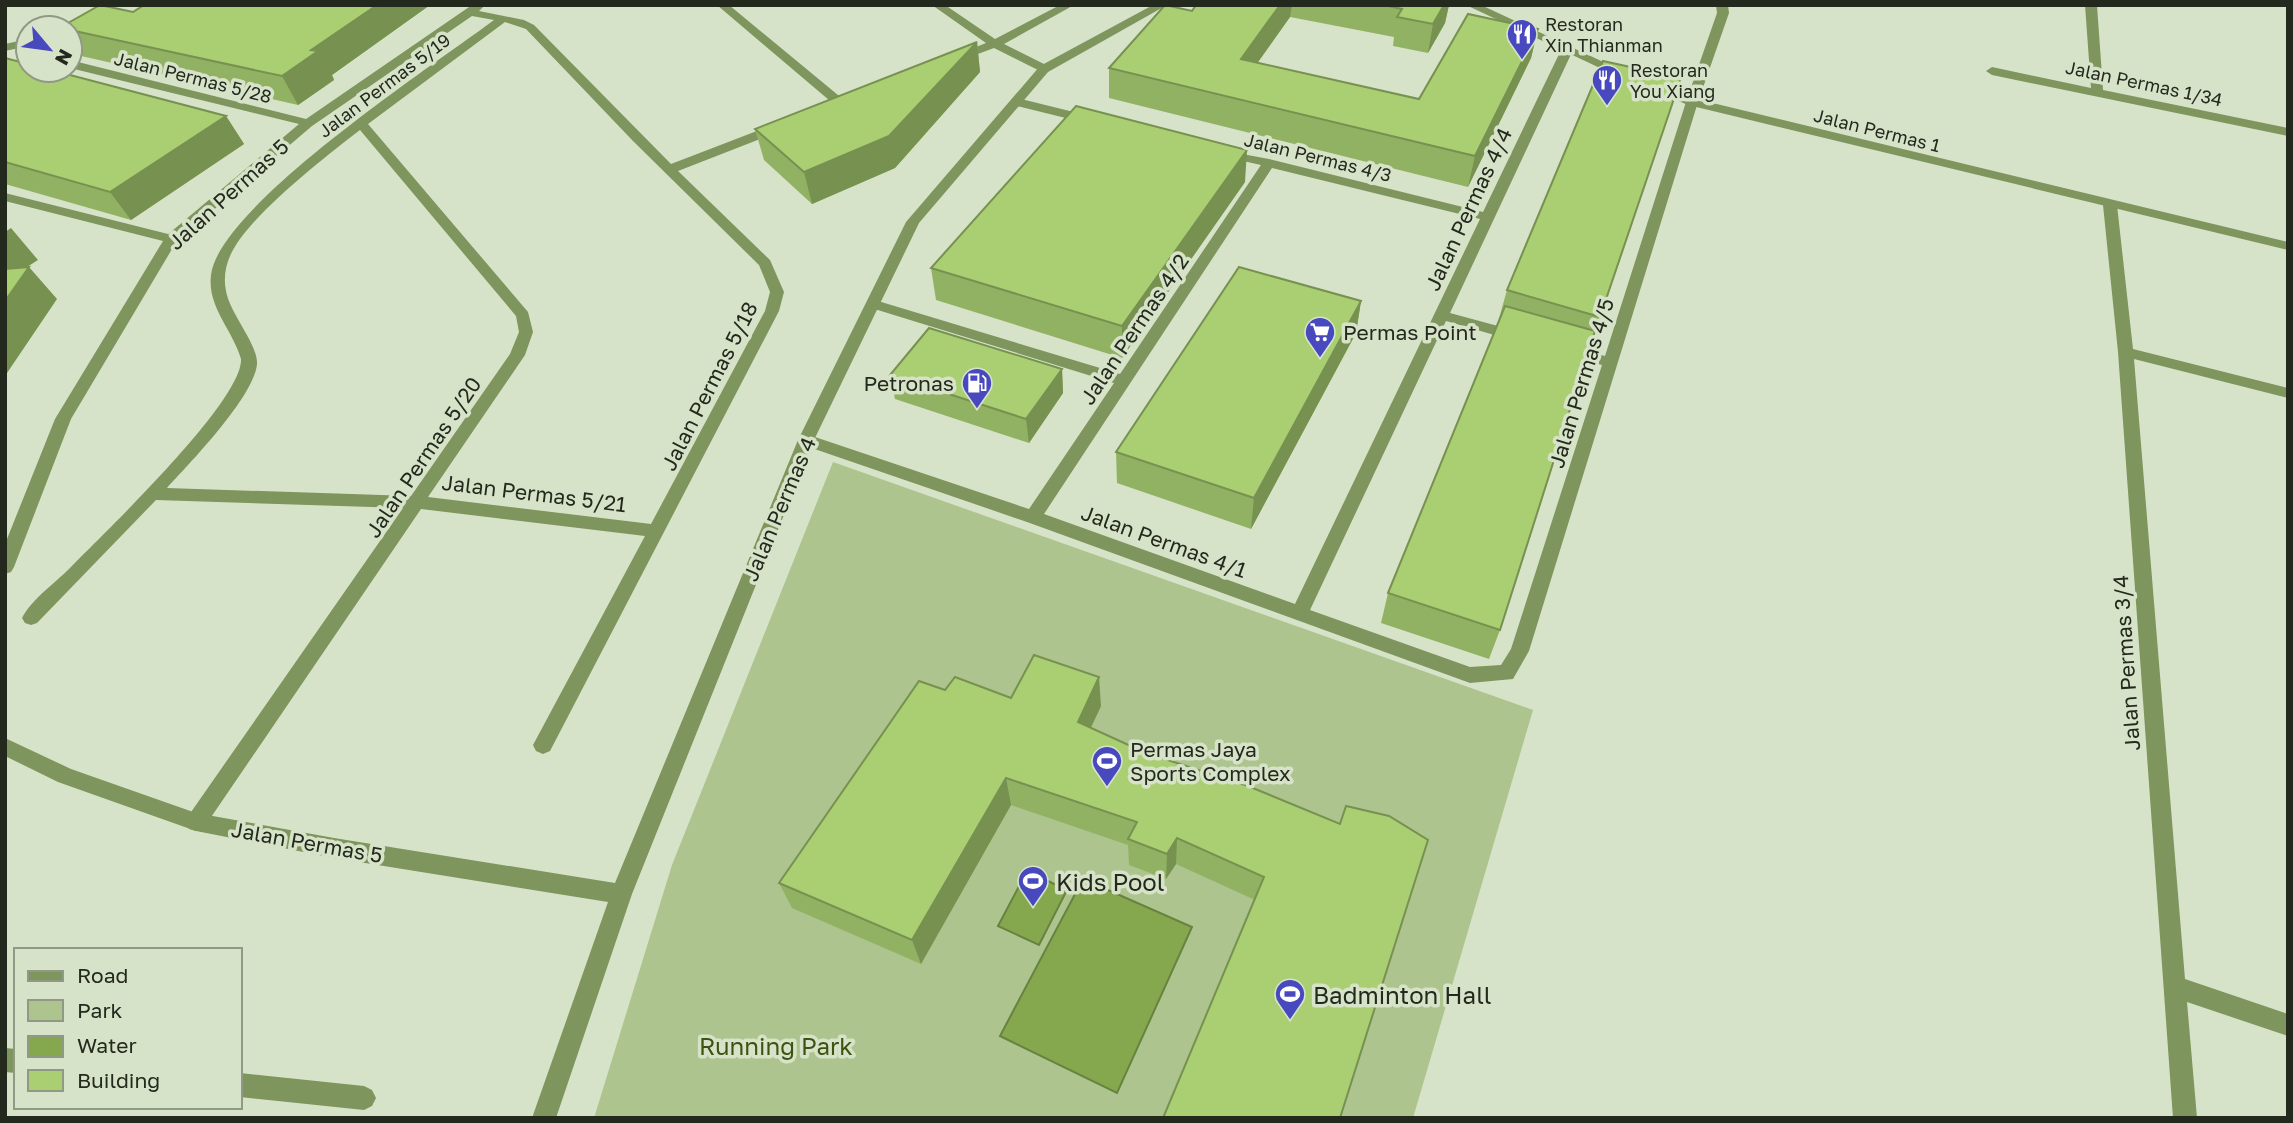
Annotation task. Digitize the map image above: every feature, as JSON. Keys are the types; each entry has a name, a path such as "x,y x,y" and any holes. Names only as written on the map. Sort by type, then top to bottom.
{"street":[{"path":"722,5 834,105 852,98"},
{"path":"937,5 995,44 1044,69"},
{"path":"943,64 995,44 1069,5"},
{"name":"Jalan Permas 4","path":"544,1118 621,894 806,440 913,222 1044,69 1162,5"},
{"name":"Jalan Permas 1","path":"1471,5 1567,50 1692,102 2288,246"},
{"name":"Jalan Permas 4/5","path":"1506,673 1520,651 1609,362 1723,13 1722,5"},
{"path":"2091,5 2098,90"},
{"path":"475,9 505,18"},
{"name":"Jalan Permas 5","path":"5,567 63,419 171,239 308,123 475,9"},
{"name":"Jalan Permas 5/18","path":"505,18 530,27 637,138 765,263 777,292 772,311 658,531 542,745"},
{"name":"Jalan Permas 5/19","path":"32,618 152,494 228,407 249,367 247,352 221,303 215,281 225,251 286,185 362,124 505,18"},
{"name":"Jalan Permas 4/4","path":"1299,614 1567,50"},
{"name":"Jalan Permas 5/28","path":"84,67 308,123"},
{"name":"Jalan Permas 1/34","path":"1992,71 2098,90 2288,132"},
{"path":"1017,102 1107,124"},
{"path":"671,169 794,121"},
{"name":"Jalan Permas 5/20","path":"196,822 517,355 526,332 523,315 362,124"},
{"name":"Jalan Permas 4/3","path":"1208,148 1488,217"},
{"name":"Jalan Permas 4/2","path":"1032,517 1269,163"},
{"path":"5,197 171,239"},
{"name":"Jalan Permas 3/4","path":"2110,205 2126,352 2185,1118"},
{"path":"873,304 1124,381"},
{"path":"1441,315 1528,340"},
{"path":"1555,347 1609,362"},
{"path":"2126,352 2288,393"},
{"name":"Jalan Permas 4/1","path":"806,440 1032,517 1470,675 1506,673"},
{"name":"Jalan Permas 5/21","path":"152,494 418,502 658,531"},
{"name":"Jalan Permas 5","path":"5,746 65,776 196,822 334,848 621,894"},
{"path":"2173,986 2288,1025"},
{"path":"242,1085 364,1098"}],"green space":[{"name":"Permas Jaya Sports Complex","path":"833,462 1533,710 1413,1118 594,1118 672,865"}],"water":[{"name":"Kids Pool","path":"1027,871 1067,890 1039,945 998,926"},
{"path":"1083,879 1192,927 1117,1093 1000,1036"}],"building":[{"path":"100,5 133,12 144,5 377,5 311,50 318,51 282,76 84,33 84,14"},
{"path":"1165,5 1192,11 1196,5 1280,5 1241,59 1419,99 1468,14 1538,29 1475,156 1109,68"},
{"path":"1384,5 1444,5 1433,24 1397,17 1402,9"},
{"path":"977,42 889,136 804,172 755,129"},
{"path":"5,58 14,60 14,84 84,84 84,79 226,116 110,192 5,162"},
{"path":"1603,61 1681,78 1600,317 1507,290"},
{"path":"1076,106 1247,150 1122,326 931,268"},
{"path":"29,267 5,301 5,269"},
{"path":"1239,267 1361,301 1254,498 1116,452"},
{"path":"1505,306 1595,331 1500,630 1388,593"},
{"path":"929,328 1062,369 1026,419 890,375"},
{"name":"Permas Jaya Sports Complex","path":"1034,655 1099,677 1078,722 1146,753 1248,786 1340,824 1346,806 1389,816 1428,840 1340,1118 1163,1118 1264,877 1177,838 1167,854 1128,839 1137,822 1006,778 912,940 779,883 919,681 945,690 955,677 1011,698"}],"place":[{"name":"Restoran Xin Thianman","path":"1522,61"},
{"name":"Restoran You Xiang","path":"1607,107"},
{"name":"Permas Point","path":"1320,359"},
{"name":"Petronas","path":"977,410"},
{"name":"Permas Jaya Sports Complex","path":"1107,788"},
{"name":"Kids Pool","path":"1033,908"},
{"name":"Badminton Hall","path":"1290,1021"}],"park label":[{"name":"Running Park","path":"776,1045"}]}
